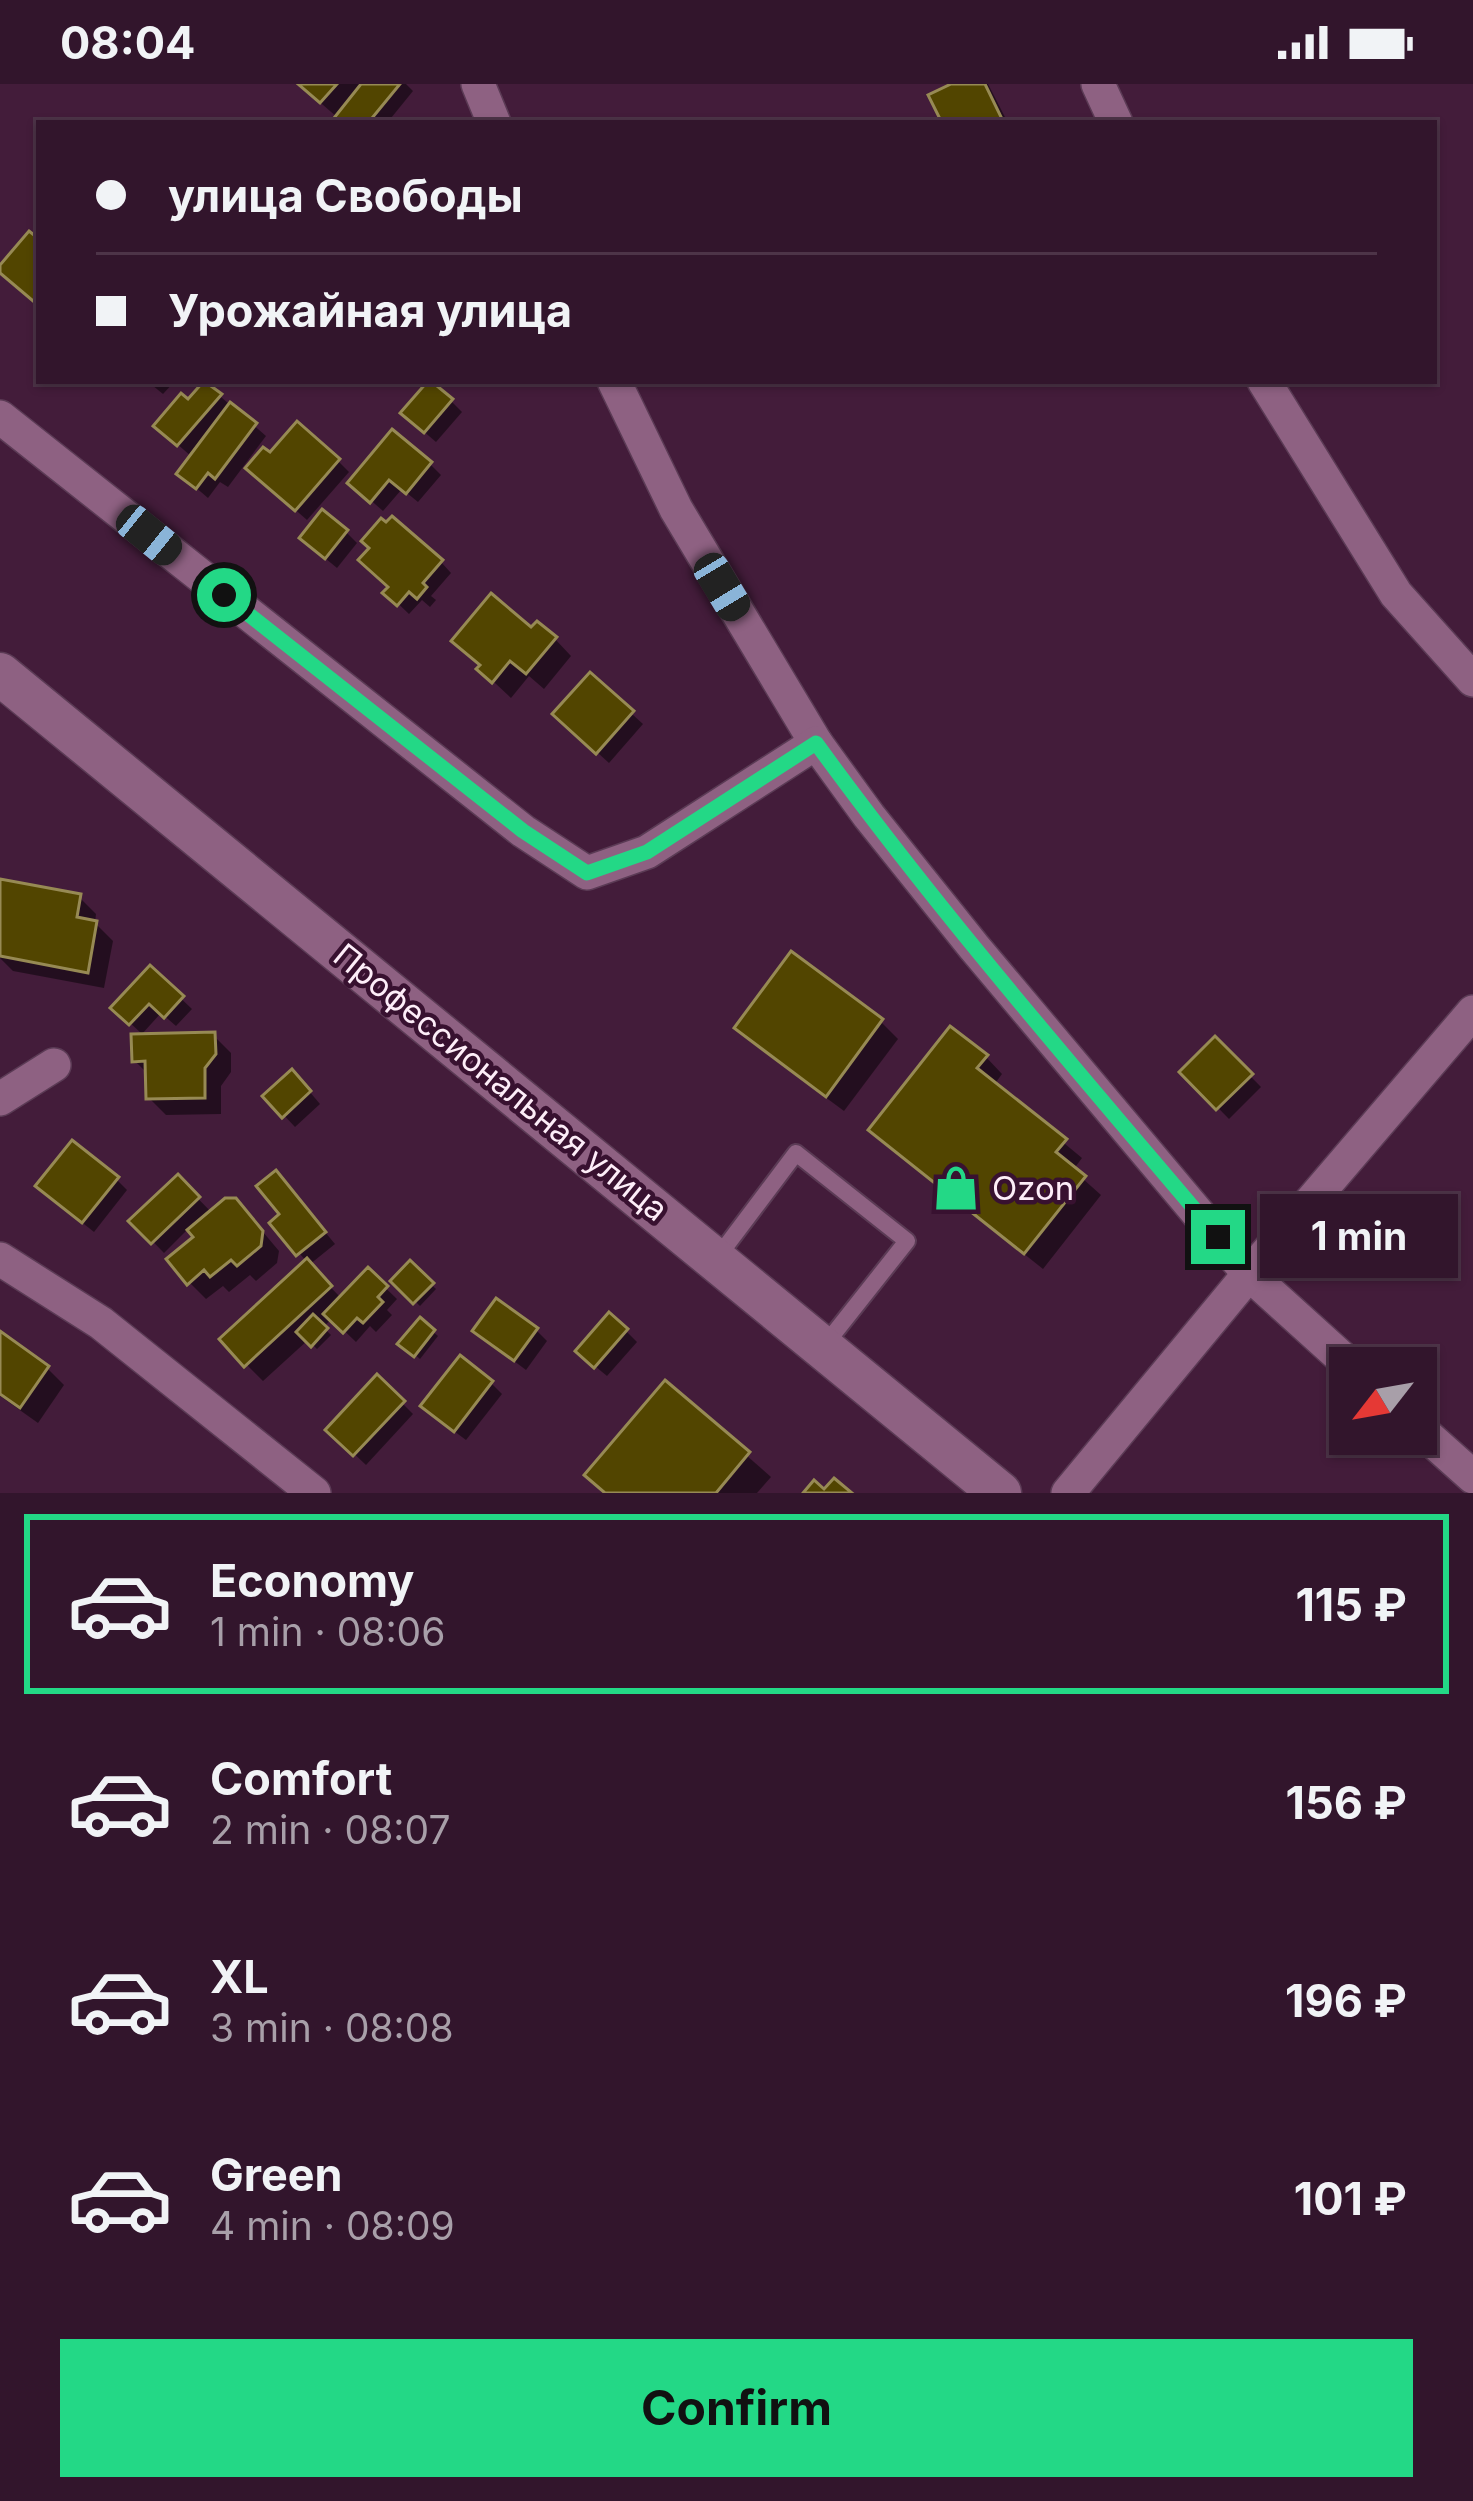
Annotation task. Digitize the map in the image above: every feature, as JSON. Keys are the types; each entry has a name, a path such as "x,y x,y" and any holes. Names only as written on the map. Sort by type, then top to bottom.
{"street":[{"path":"478,84 493,120"},
{"path":"1098,84 1116,120"},
{"path":"615,384 676,509 816,743 869,816 1249,1274 1330,1347"},
{"path":"1266,384 1396,594 1473,680"},
{"path":"0,417 523,831 587,873 647,852 816,743"},
{"name":"Профессиональная улица","path":"0,674 824,1347 990,1490"},
{"path":"1068,1493 1473,1012"},
{"path":"0,1099 54,1064"},
{"path":"0,1258 101,1323 314,1493"},
{"path":"1437,1445 1473,1478"}],"lane":[{"path":"717,1259 796,1153 907,1240 824,1347"}],"building":[{"path":"298,84 337,84 320,103"},
{"path":"361,84 400,84 370,120 332,120"},
{"path":"951,84 985,84 1003,120 940,120 928,95"},
{"path":"29,231 36,237 36,303 0,273 0,265"},
{"path":"201,384 222,394 177,446 153,426 181,393 188,399"},
{"path":"425,384 435,384 453,399 424,433 400,413"},
{"path":"230,402 257,423 215,479 208,473 196,489 176,474"},
{"path":"297,421 340,459 295,511 245,468 263,447 270,452"},
{"path":"392,429 432,462 406,494 389,480 370,503 347,483"},
{"path":"322,509 348,530 325,559 299,538"},
{"path":"392,516 443,560 423,583 427,587 417,599 409,592 397,606 382,593 388,587 358,560 369,548 361,541 381,518 386,522"},
{"path":"491,593 531,627 537,621 557,637 526,674 510,661 492,683 476,669 480,665 451,641"},
{"path":"590,672 634,711 596,754 552,714"},
{"path":"0,879 81,894 77,917 97,921 88,973 0,956"},
{"path":"791,951 883,1019 826,1097 734,1028"},
{"path":"150,965 184,996 164,1018 149,1004 129,1025 110,1008"},
{"path":"950,1026 988,1055 977,1068 1067,1139 1056,1152 1086,1176 1024,1254 868,1130"},
{"path":"215,1032 216,1054 205,1068 205,1098 146,1099 145,1061 132,1062 131,1034"},
{"path":"1215,1036 1253,1074 1216,1110 1179,1072"},
{"path":"292,1069 311,1091 282,1118 262,1096"},
{"path":"72,1140 119,1177 82,1223 35,1186"},
{"path":"276,1170 326,1232 296,1256 269,1223 279,1214 256,1186"},
{"path":"178,1174 200,1197 151,1244 128,1221"},
{"path":"225,1198 236,1198 263,1231 261,1246 237,1266 231,1260 210,1277 204,1270 187,1285 166,1259 193,1237 187,1230"},
{"path":"307,1258 332,1286 244,1367 219,1339"},
{"path":"410,1260 434,1283 413,1304 390,1281"},
{"path":"368,1267 388,1286 378,1297 383,1302 363,1323 357,1318 343,1333 323,1314"},
{"path":"496,1298 538,1328 514,1361 472,1331"},
{"path":"609,1312 628,1329 594,1368 575,1351"},
{"path":"313,1314 328,1328 311,1347 296,1332"},
{"path":"420,1317 435,1330 414,1357 397,1344"},
{"path":"0,1331 49,1366 20,1408 0,1394"},
{"path":"460,1355 493,1381 454,1432 420,1406"},
{"path":"377,1374 405,1401 353,1456 325,1430"},
{"path":"665,1380 750,1452 716,1493 605,1493 584,1475"},
{"path":"834,1478 852,1493 803,1493 814,1480 824,1489"}],"place":[{"name":"Ozon","path":"956,1188"}],"route":[{"path":"224,595 523,831 587,873 647,852 816,743 974,947 1218,1237"}]}
